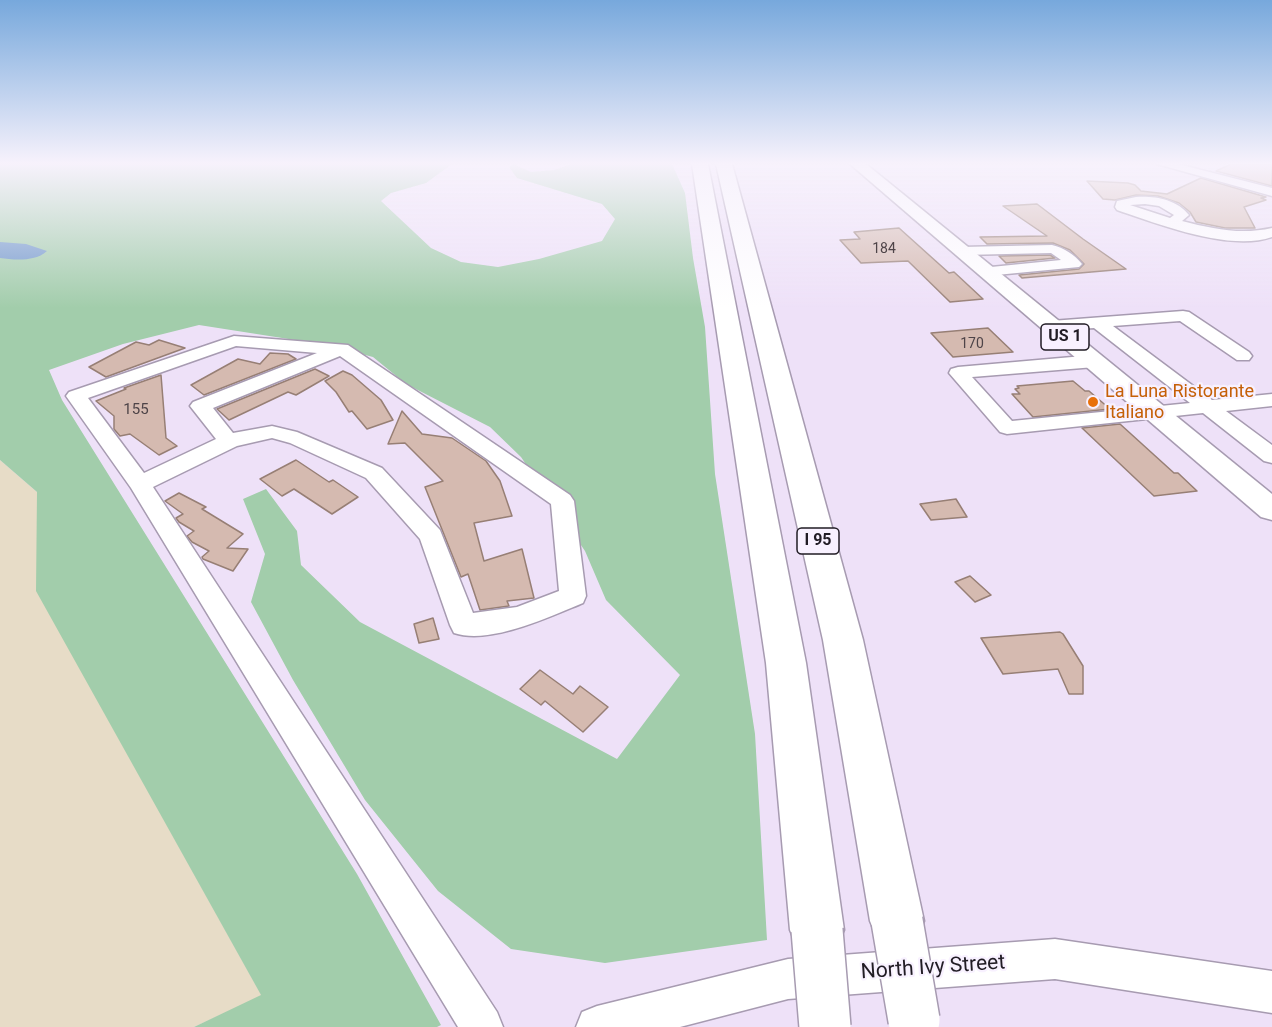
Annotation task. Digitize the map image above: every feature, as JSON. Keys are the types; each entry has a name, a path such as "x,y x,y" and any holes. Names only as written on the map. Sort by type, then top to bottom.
{"highway":[{"path":"708,212 786,663 817,930 825,1027"},
{"name":"I 95","path":"736,212 843,640 897,921 914,1024"}],"main road":[{"name":"US 1","path":"914,212 1272,510"}],"street":[{"path":"1171,224 1250,236 1269,235 1272,232"},
{"path":"962,251 1052,249 1059,251 1074,264 986,271"},
{"path":"1051,326 1183,316 1243,356"},
{"path":"1098,323 1272,456"},
{"path":"140,484 229,441 247,435 272,432 288,435 374,473 431,536 464,625 520,618 573,596 562,501 342,349 234,340 76,396 140,484 482,1027"},
{"path":"229,441 200,406 342,349"},
{"path":"1095,361 958,373 1007,428 1272,400"},
{"path":"1251,402 1272,418"},
{"name":"North Ivy Street","path":"597,1027 788,979 1055,959 1272,992"}],"shaded area":[{"path":"0,460 37,492 37,591 262,996 194,1027 0,1027"}],"green space":[{"path":"0,212 393,212 431,248 461,262 498,267 539,259 602,241 615,219 609,212 687,212 705,327 715,474 755,734 767,940 605,963 511,949 438,891 365,800 293,680 251,602 265,554 243,499 266,489 297,531 301,565 360,622 617,759 680,675 606,600 585,551 521,457 490,427 406,384 373,357 327,345 199,325 123,344 49,370 62,400 357,874 441,1025 437,1027 194,1027 261,995 36,591 37,492 0,460"}],"water":[{"path":"0,242 26,244 47,251 31,259 0,258"}],"building":[{"path":"1012,212 1047,212 1126,269 1022,278 1019,275 1079,269 1084,264 1070,250 1053,243 987,244 980,237 1047,236"},
{"path":"1190,212 1247,212 1255,228 1225,228 1196,222"},
{"path":"899,228 949,273 954,272 983,299 950,302 908,261 861,263 840,240 860,239 854,232"},
{"path":"1050,255 1055,258 1006,263 999,256"},
{"path":"988,328 1013,352 953,357 931,333"},
{"path":"159,340 185,348 106,377 89,367 136,342 149,345"},
{"path":"270,353 288,354 296,359 204,395 191,385 238,359 260,364"},
{"path":"315,369 329,376 296,395 288,392 229,420 217,409"},
{"path":"343,371 352,375 381,400 393,420 367,429 352,411 349,412 336,392 325,381"},
{"path":"161,375 166,438 177,446 159,455 130,434 120,436 114,429 114,416 96,401"},
{"path":"1073,381 1110,409 1033,417 1012,394 1020,394 1015,389 1019,388 1017,386"},
{"path":"402,411 422,434 452,438 486,461 500,481 512,516 474,523 484,561 522,549 534,598 507,601 509,606 480,610 468,574 461,577 425,487 443,481 405,443 388,444"},
{"path":"1120,424 1197,491 1154,496 1082,428"},
{"path":"296,460 329,482 333,480 358,497 332,514 294,489 282,496 260,479"},
{"path":"179,493 206,507 202,509 243,534 227,548 248,549 233,571 203,559 202,557 209,551 192,542 187,536 194,531 179,522 176,518 183,514 165,501"},
{"path":"956,499 967,517 931,520 920,504"},
{"path":"970,576 991,595 975,602 955,582"},
{"path":"433,618 439,639 419,643 414,624"},
{"path":"1060,632 1083,666 1083,694 1069,694 1058,669 1003,674 981,638"},
{"path":"540,670 573,694 580,686 608,707 583,732 545,701 541,705 520,689"}],"place":[{"name":"La Luna Ristorante Italiano","path":"1093,402"}]}
